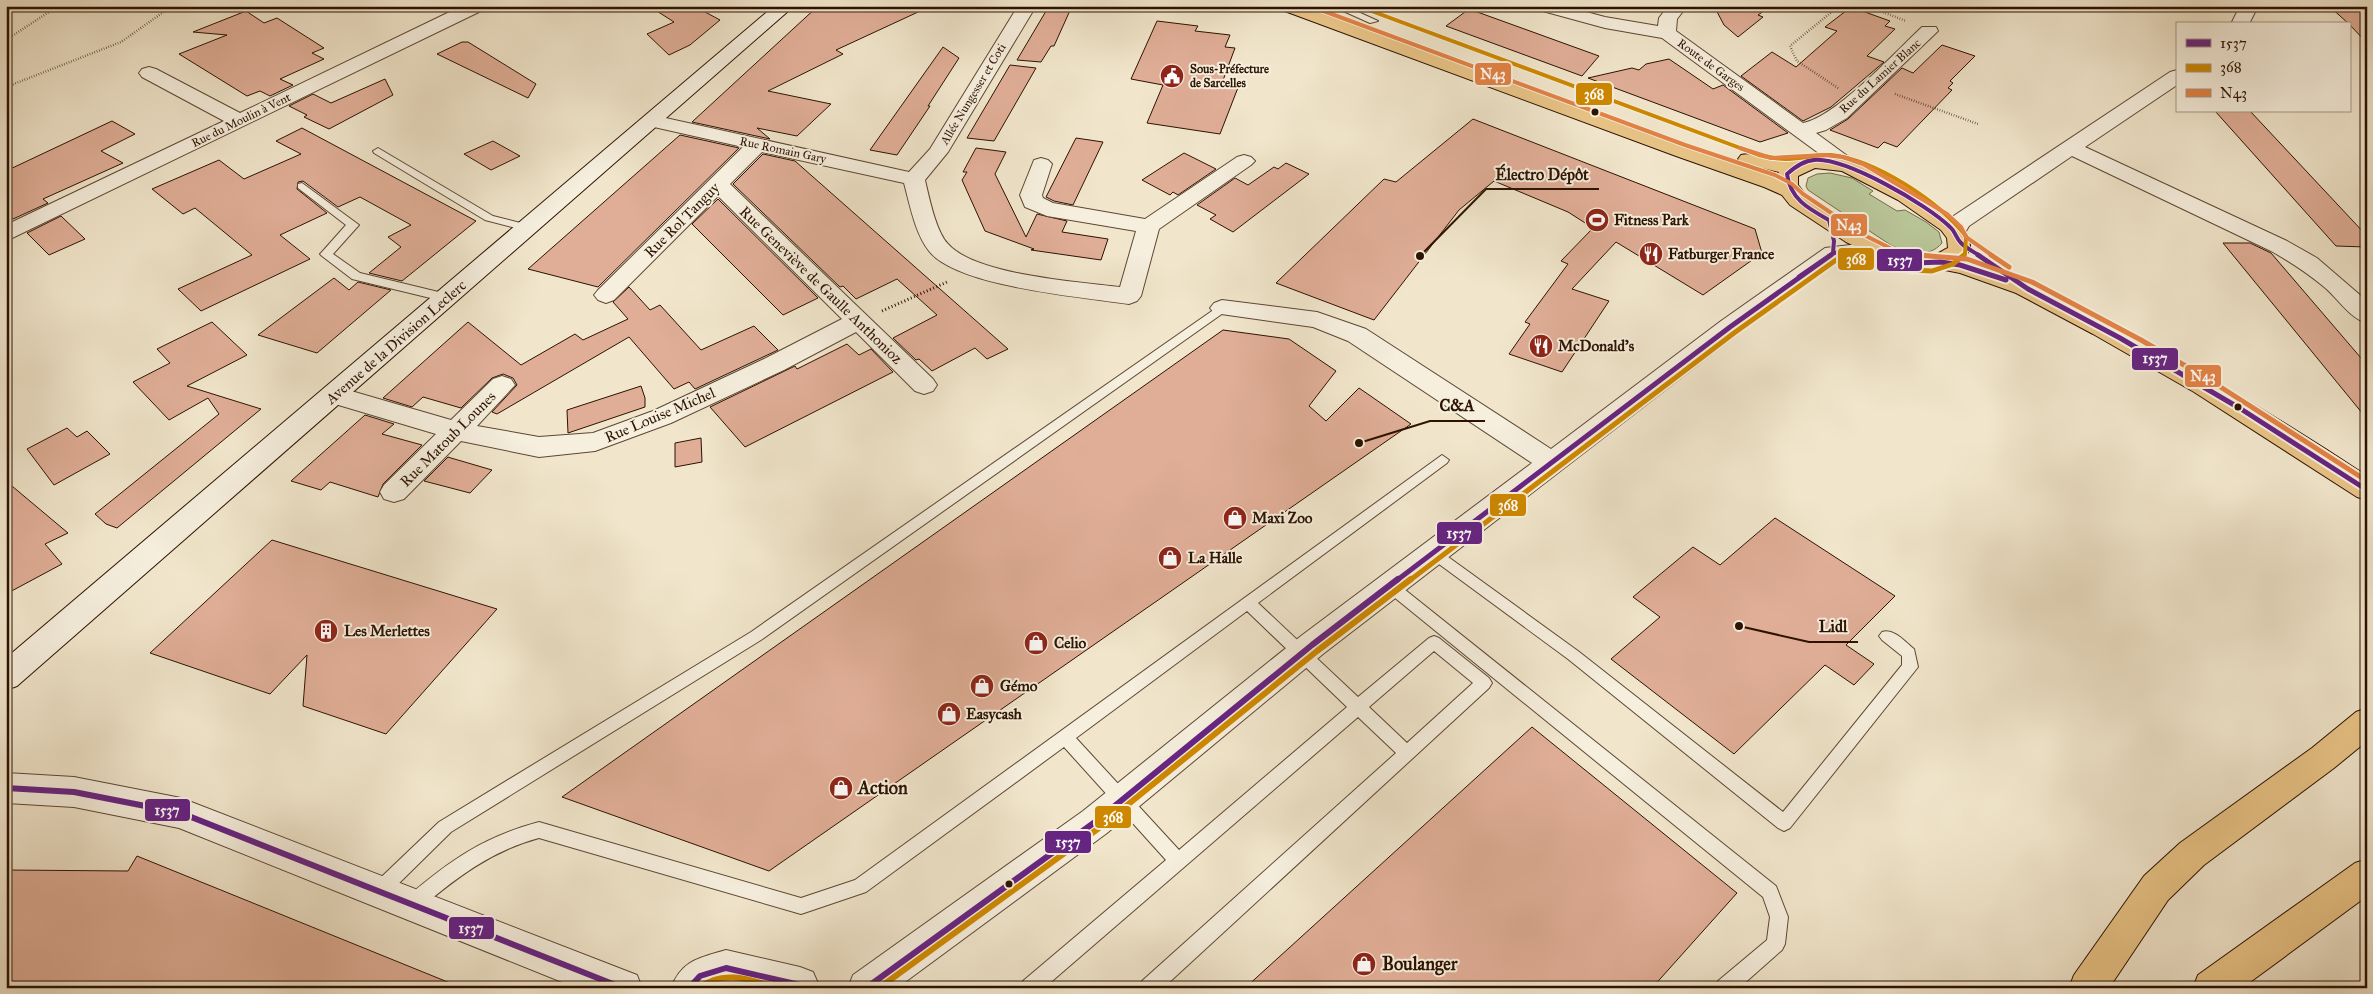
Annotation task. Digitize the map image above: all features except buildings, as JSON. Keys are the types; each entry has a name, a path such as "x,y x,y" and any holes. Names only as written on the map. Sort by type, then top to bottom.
{"main road":[{"path":"1288,6 1676,149 1772,182 1788,190 1798,200 1887,256 1915,264 1941,262 1976,269 2028,289 2169,365 2273,428 2367,490"},
{"path":"1322,6 1344,15 1373,21 1740,156 1770,165 1833,163 1850,167 1870,176 1954,229 2028,289"},
{"path":"1788,190 1787,174 1801,165"},
{"path":"1941,262 1958,252 1954,229"},
{"path":"2087,988 2156,888 2184,861 2323,758 2367,722"},
{"path":"2211,988 2367,875"},
{"path":"2224,988 2367,898"}],"street":[{"name":"Rue du Moulin à Vent","path":"6,234 477,6"},
{"name":"Avenue de la Division Leclerc","path":"6,678 785,6"},
{"name":"Allée Nungesser et Coti","path":"914,179 938,152 1026,6"},
{"name":"Route de Garges","path":"1545,6 1570,14 1646,31 1667,33 1850,167"},
{"path":"1667,33 1668,18 1678,6"},
{"path":"2241,22 2249,6"},
{"name":"Rue du Lamier Blanc","path":"1804,132 1840,114 1929,30"},
{"path":"149,72 239,121"},
{"path":"1954,229 2176,77"},
{"name":"Rue Romain Gary","path":"652,121 914,179"},
{"path":"1801,165 1811,160 1813,152 1804,132"},
{"name":"Rue Rol Tanguy","path":"606,295 757,144"},
{"path":"2071,148 2279,246 2309,263 2333,282 2367,315"},
{"path":"914,179 920,201 938,248 953,260 995,275 1129,296 1149,226 1244,161"},
{"path":"1041,164 1031,195 1033,202 1047,209 1149,226"},
{"name":"Rue Geneviève de Gaulle Anthonioz","path":"718,184 856,322 924,386"},
{"path":"1829,220 1834,241 1833,253"},
{"path":"866,988 1088,828 1301,654 1389,585 1730,327 1833,253 1859,251 1887,256"},
{"path":"1222,308 1316,320 1357,335 1550,462"},
{"name":"Rue Louise Michel","path":"334,395 456,430 539,447 595,442 662,417 775,364 856,322"},
{"name":"Rue Matoub Lounes","path":"394,492 502,385"},
{"path":"6,788 74,792 181,812 624,988"},
{"path":"689,988 700,976 726,968 802,988"}],"lane":[{"path":"1336,6 1373,21"},
{"path":"378,151 489,218 528,228"},
{"path":"302,186 353,225 326,254 356,276 447,298"},
{"path":"379,891 445,828 756,636 1222,308"},
{"path":"412,904 452,870 508,838 539,830 801,906 860,886 1442,460"},
{"path":"1433,552 1572,655 1784,822 1910,667 1909,653 1888,636"},
{"path":"1389,585 1770,892 1779,917 1776,944 1725,988"},
{"path":"1248,603 1407,753"},
{"path":"1030,988 1434,642 1484,683 1149,988"},
{"path":"1065,737 1121,801 1178,861"}],"path":[{"path":"6,40 58,6"},
{"path":"6,88 122,42 172,6"},
{"path":"1839,6 1790,46 1797,61 1855,99"},
{"path":"1867,6 1929,30"},
{"path":"1871,85 1978,124"},
{"path":"856,322 975,269"}],"green space":[{"path":"1830,173 1852,178 1873,191 1869,194 1897,211 1905,210 1926,222 1939,232 1942,243 1937,248 1924,253 1909,252 1889,244 1808,190 1806,186 1808,178 1817,174"}],"transit line":[{"name":"N43","path":"1310,6 1685,145 1775,175 1792,184 1803,194 1864,235 1900,253 1967,259 2000,269 2032,282 2141,340 2208,379 2367,481"},
{"name":"368","path":"879,988 1099,828 1317,651 1734,333 1836,260 1864,259 1912,270 1932,271 1953,264 1965,254 1966,236 1956,224 1925,199 1868,166 1829,155 1785,159 1759,155 1358,6"},
{"name":"N43","path":"1740,148 1771,158 1824,155 1843,157 1863,164 1947,214 1961,227 1966,237 2009,267"},
{"name":"1537","path":"866,988 1095,822 1312,645 1730,327 1833,253 1834,241 1829,220 1814,212 1795,197 1788,183 1787,174 1799,164 1814,160 1830,162 1848,167 1882,183 1938,217 1952,228 1960,242 2028,289 2120,338 2241,409 2367,490"},
{"name":"1537","path":"1799,277 1833,253 1859,251 1915,263 1941,262 1960,265 2006,280"},
{"name":"1537","path":"6,788 74,792 181,813 623,988"},
{"name":"1537","path":"689,988 700,976 726,968 800,985 802,988"},
{"name":"368","path":"699,988 707,981 727,977 778,988"}],"place":[{"name":"Sous-Préfecture de Sarcelles","path":"1172,76"},
{"name":"Fitness Park","path":"1597,220"},
{"name":"Fatburger France","path":"1651,254"},
{"name":"Électro Dépôt","path":"1420,256"},
{"name":"McDonald's","path":"1541,346"},
{"name":"C&A","path":"1359,443"},
{"name":"Maxi Zoo","path":"1235,518"},
{"name":"La Halle","path":"1170,558"},
{"name":"Lidl","path":"1739,626"},
{"name":"Les Merlettes","path":"326,631"},
{"name":"Celio","path":"1036,643"},
{"name":"Gémo","path":"982,686"},
{"name":"Easycash","path":"949,714"},
{"name":"Action","path":"841,788"},
{"name":"Boulanger","path":"1364,964"}]}
